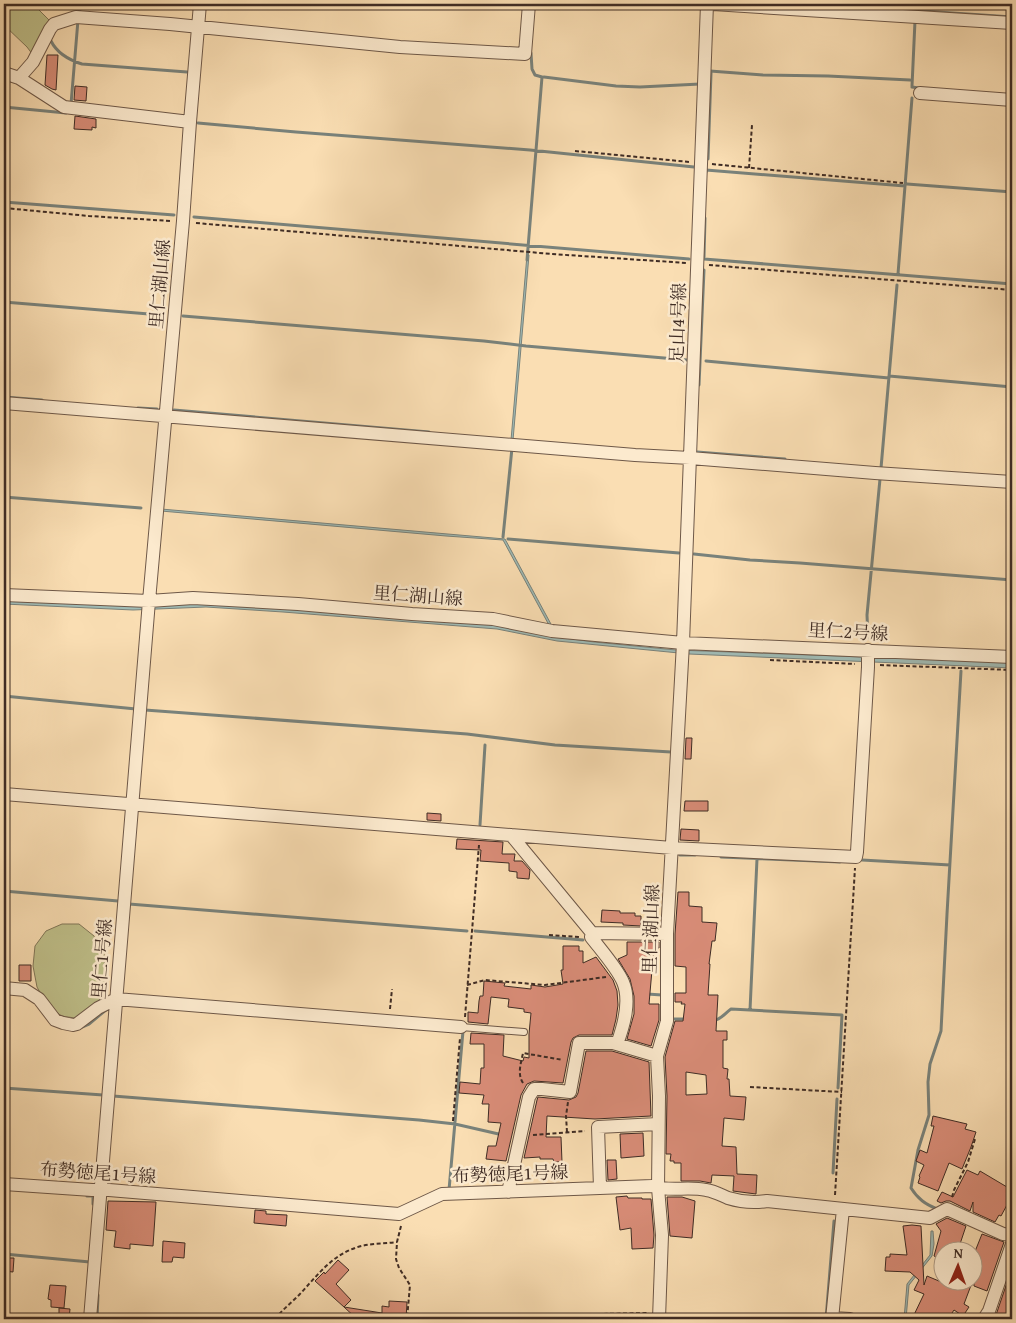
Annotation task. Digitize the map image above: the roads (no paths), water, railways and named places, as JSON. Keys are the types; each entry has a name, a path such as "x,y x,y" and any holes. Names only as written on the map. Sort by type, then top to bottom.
{"street":[{"name":"里仁湖山線","path":"200,4 183,221 149,601 201,599 298,604 493,619 552,631 683,643 667,934 667,1021 657,1056 659,1096 658,1188 662,1235 659,1316"},
{"path":"19,78 33,62 54,24 76,17 400,47 525,54 528,4"},
{"name":"足山4号線","path":"683,643 707,4"},
{"path":"713,4 1012,23"},
{"path":"4,73 19,78 64,107 190,122"},
{"path":"920,93 1012,100"},
{"path":"4,403 635,455 1012,482"},
{"path":"4,595 149,601"},
{"name":"里仁1号線","path":"90,1319 149,601"},
{"name":"里仁2号線","path":"683,643 1012,657"},
{"path":"4,794 672,848 856,857 868,650"},
{"path":"511,835 592,935 623,982 627,1000 617,1044"},
{"path":"592,935 667,934"},
{"path":"4,988 25,990 39,999 55,1020 72,1025 77,1024 98,1008 116,999 461,1027"},
{"path":"508,1192 529,1096 534,1089 570,1092 579,1043 617,1044 657,1056"},
{"path":"600,1188 598,1127 658,1124"},
{"name":"布勢徳尾1号線","path":"4,1184 109,1190 401,1214 442,1194 652,1186 658,1188 706,1190 731,1199 744,1201 767,1201 930,1218 947,1208 1003,1234 1012,1235"},
{"path":"839,1208 832,1318 850,1319"},
{"path":"984,1319 989,1311 1012,1244"}],"lane":[{"path":"461,1027 524,1032"}],"water":[{"path":"527,255 529,255 513,440 511,440"},
{"path":"161,509 505,539 552,626 550,627 503,540 161,511"},
{"path":"4,601 210,604 498,625 557,637 676,650 998,662 1012,663 1012,668 689,654 557,641 497,629 283,612 206,607 133,610 4,604"},
{"path":"931,1231 933,1231 934,1244 932,1256 909,1285 906,1319 904,1319 907,1284 930,1255"}],"waterway":[{"path":"80,4 79,12 81,12"},
{"path":"819,4 1012,17"},
{"path":"71,104 78,20"},
{"path":"912,86 915,21"},
{"path":"51,41 64,56 82,64 187,72"},
{"path":"527,260 542,77 535,75 532,69 531,53"},
{"path":"710,71 763,75 910,80"},
{"path":"708,159 711,73"},
{"path":"544,77 616,86 640,87 700,84"},
{"path":"912,87 919,88"},
{"path":"898,274 912,98"},
{"path":"4,107 66,113"},
{"path":"198,123 530,150 694,167"},
{"path":"706,172 706,170 905,186"},
{"path":"907,184 1012,192"},
{"path":"4,202 174,215"},
{"path":"194,217 689,259"},
{"path":"704,257 705,218"},
{"path":"704,259 1012,284"},
{"path":"699,385 704,270"},
{"path":"881,468 897,285"},
{"path":"4,302 161,315"},
{"path":"183,316 687,360"},
{"path":"706,361 889,378"},
{"path":"889,376 1012,387"},
{"path":"4,397 42,400"},
{"path":"138,408 157,409"},
{"path":"174,410 429,432"},
{"path":"503,537 512,448"},
{"path":"697,452 785,459"},
{"path":"868,638 867,615 880,479"},
{"path":"4,497 141,508"},
{"path":"508,539 679,553"},
{"path":"694,554 1012,580"},
{"path":"937,1209 922,1201 911,1188 918,1150 929,1115 928,1082 930,1064 941,1031 961,671"},
{"path":"4,696 136,709"},
{"path":"145,710 467,734 555,745 671,752"},
{"path":"480,825 485,745"},
{"path":"680,855 695,855"},
{"path":"721,857 840,862"},
{"path":"750,1010 757,859"},
{"path":"862,860 950,865"},
{"path":"4,891 118,901"},
{"path":"129,904 467,931"},
{"path":"475,931 583,940"},
{"path":"647,994 662,996"},
{"path":"82,1027 89,1024 107,1009"},
{"path":"714,1020 721,1018 731,1009 842,1015 838,1088"},
{"path":"671,1019 685,1019"},
{"path":"449,1190 463,1031"},
{"path":"4,1088 103,1095"},
{"path":"113,1096 419,1120 455,1124 503,1135"},
{"path":"833,1173 837,1099"},
{"path":"87,1196 93,1196 93,1204"},
{"path":"826,1319 834,1221"},
{"path":"4,1254 90,1262"},
{"path":"97,1319 98,1295"}]}
